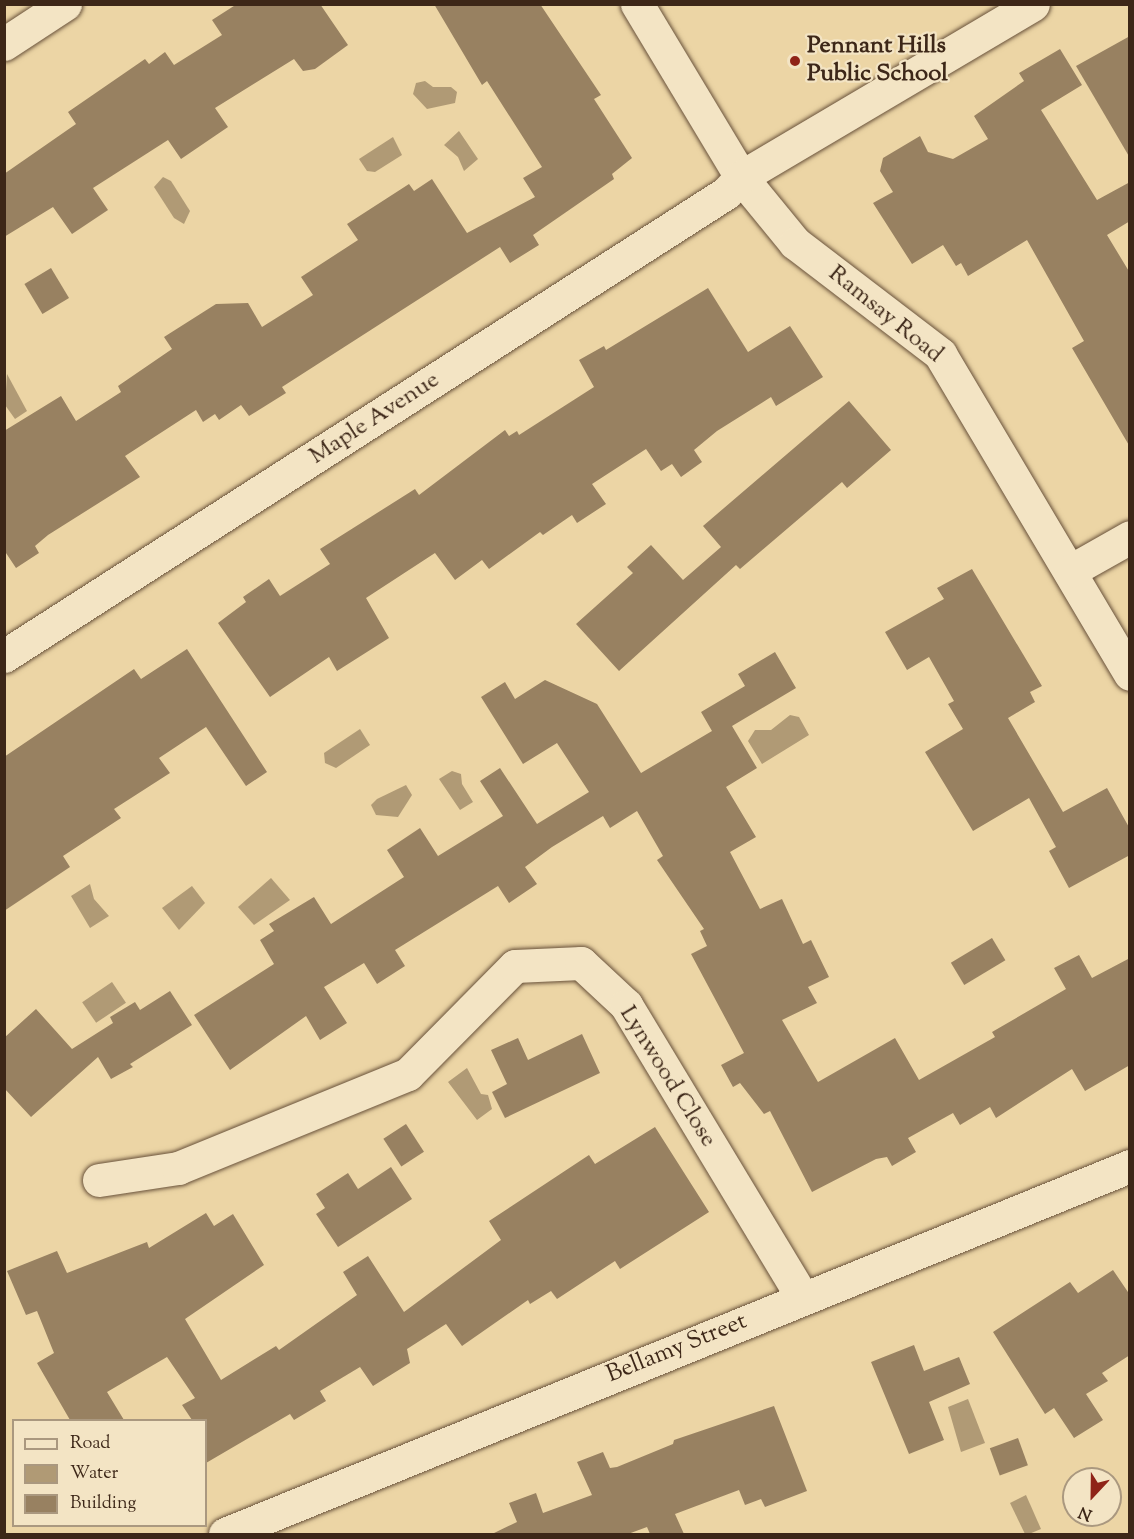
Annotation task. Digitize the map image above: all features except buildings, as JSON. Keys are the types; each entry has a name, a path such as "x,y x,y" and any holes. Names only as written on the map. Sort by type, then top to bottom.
{"street":[{"path":"4,44 65,4"},
{"name":"Ramsay Road","path":"637,4 741,177 795,243 940,354 1130,674"},
{"name":"Maple Avenue","path":"4,656 726,193 741,177 1033,4"},
{"path":"1070,571 1130,537"},
{"name":"Lynwood Close","path":"99,1180 178,1168 408,1074 515,966 580,963 626,1005 802,1297"},
{"name":"Bellamy Street","path":"225,1534 802,1297 1130,1166"}],"water":[{"path":"425,81 433,87 451,87 457,92 455,103 427,109 413,94 416,83"},
{"path":"459,131 478,159 464,171 458,157 444,145"},
{"path":"393,137 402,155 375,172 367,171 359,159"},
{"path":"163,177 171,181 190,211 184,224 174,218 154,187"},
{"path":"7,374 27,411 15,419 5,405"},
{"path":"790,715 799,717 809,735 762,764 748,741 755,730 771,730"},
{"path":"360,729 370,745 336,768 325,763 324,753"},
{"path":"452,771 461,774 462,784 473,802 460,810 439,779"},
{"path":"406,785 412,795 398,817 376,815 371,805 377,799"},
{"path":"271,878 290,900 254,925 238,907"},
{"path":"90,884 94,899 109,916 90,928 71,896"},
{"path":"192,886 205,903 179,930 162,908"},
{"path":"112,982 126,1003 96,1023 82,1002"},
{"path":"467,1068 481,1094 488,1095 492,1109 477,1120 448,1082"},
{"path":"968,1399 985,1443 961,1452 948,1407"},
{"path":"1026,1495 1041,1529 1029,1534 1025,1534 1010,1503"}],"place":[{"name":"Pennant Hills Public School","path":"795,61"}]}
